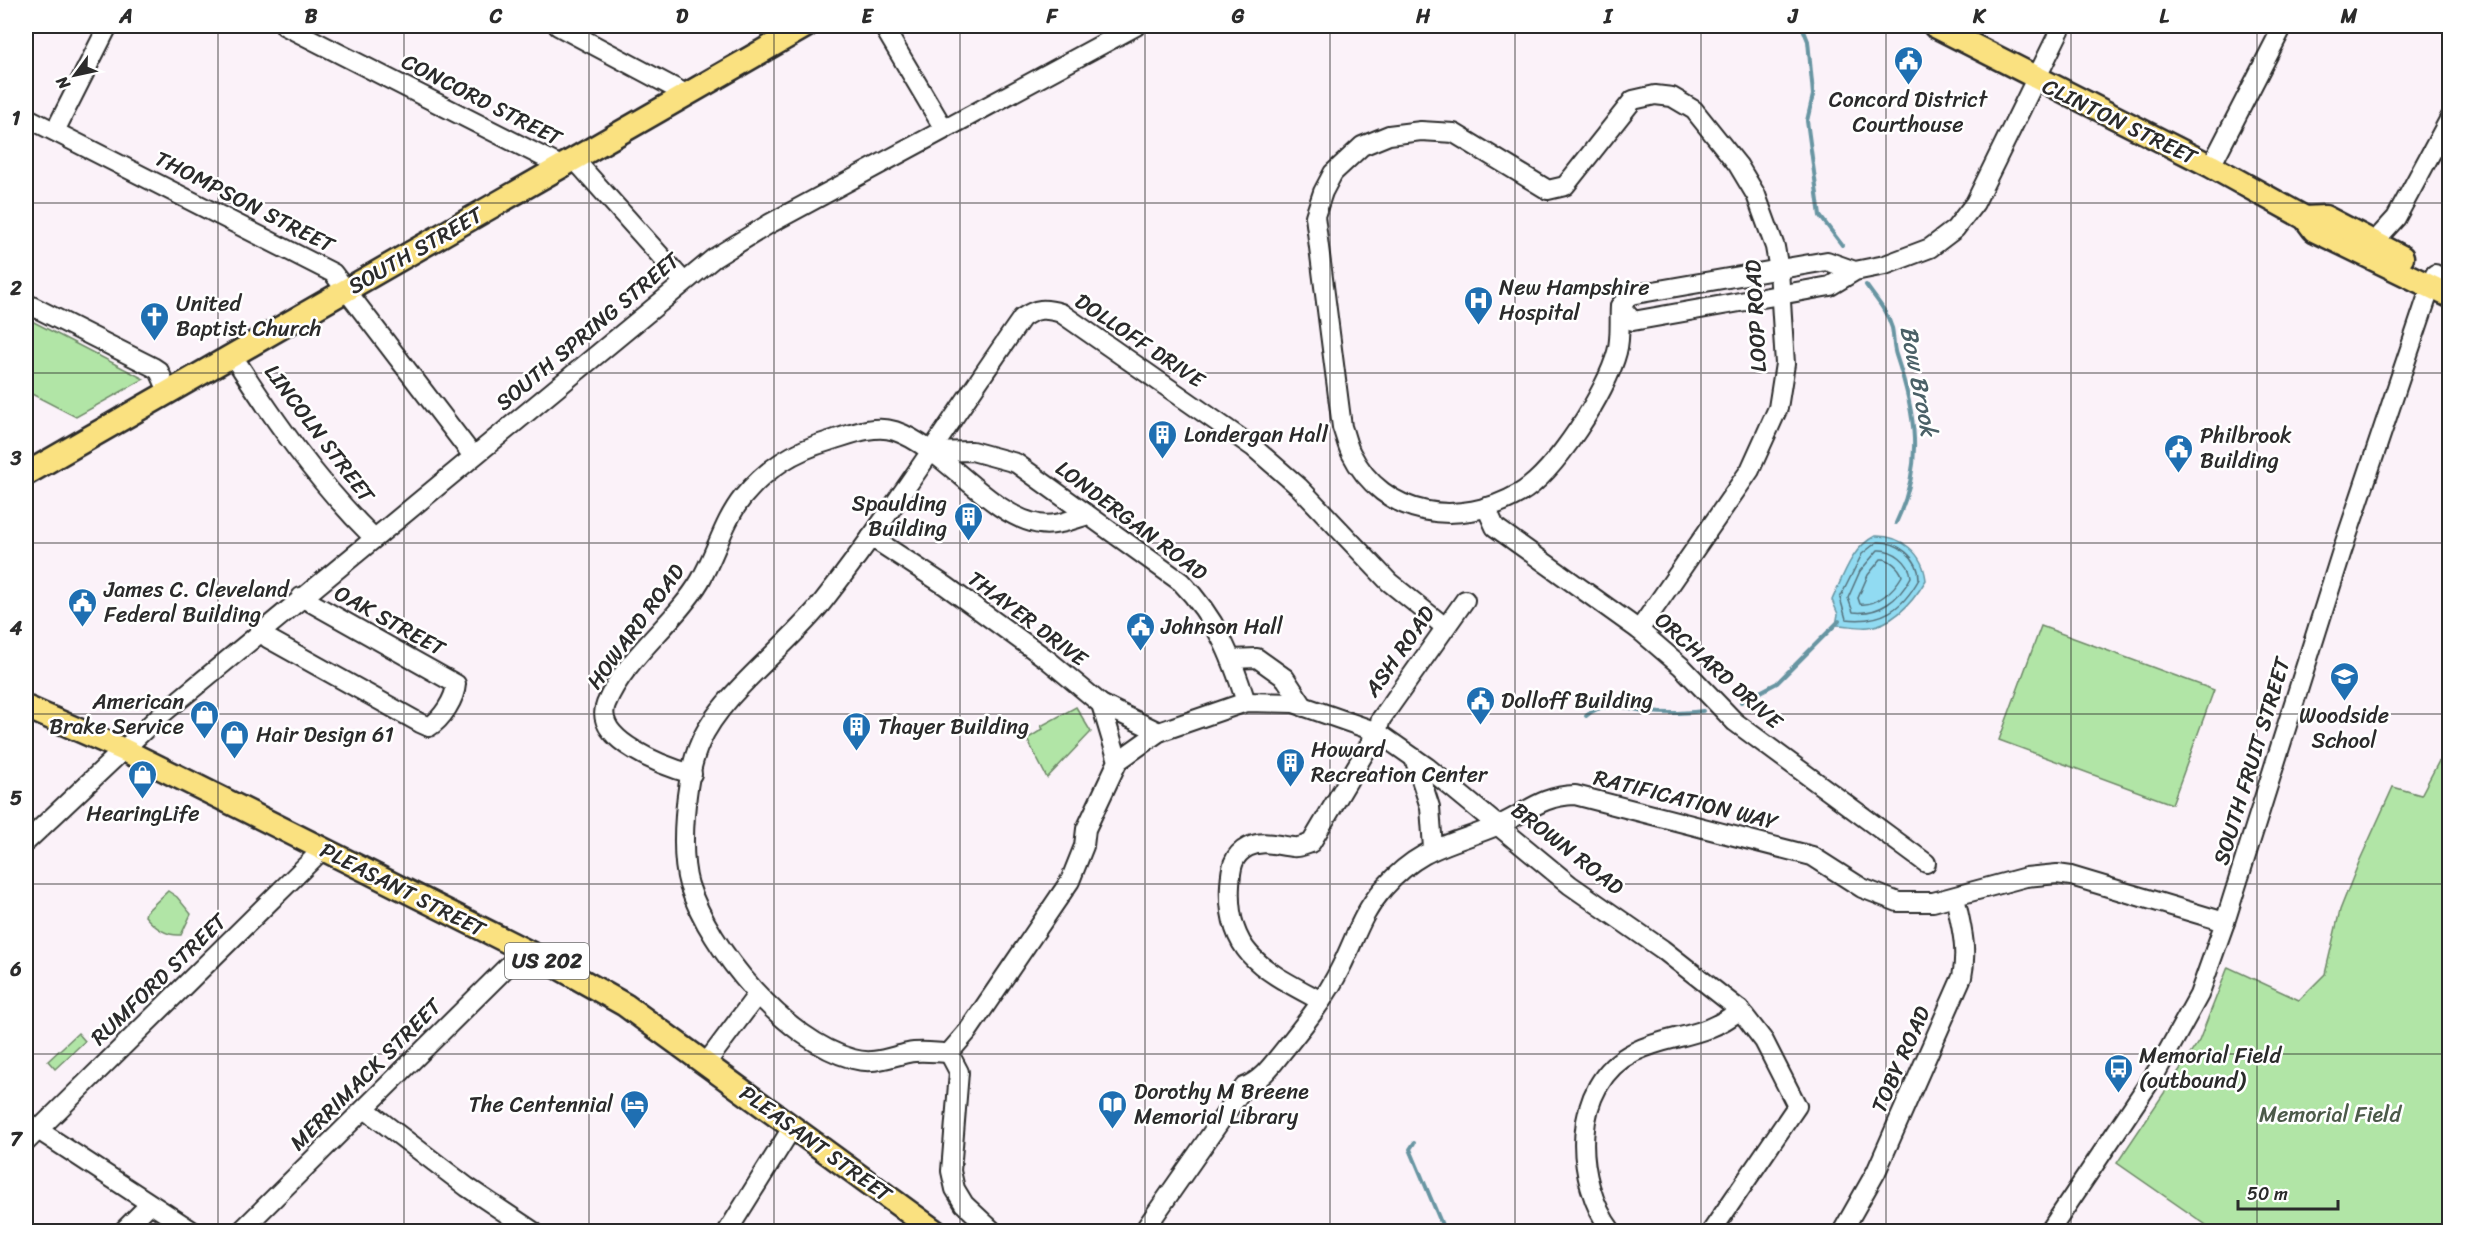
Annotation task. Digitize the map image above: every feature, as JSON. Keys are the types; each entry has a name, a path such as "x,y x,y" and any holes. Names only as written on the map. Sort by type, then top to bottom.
{"main road":[{"name":"SOUTH STREET","path":"26,474 806,26"},
{"name":"CLINTON STREET","path":"1935,26 2211,165 2305,218 2314,230 2441,285"},
{"name":"CLINTON STREET","path":"2305,218 2325,216 2374,242 2441,285"},
{"name":"PLEASANT STREET","path":"26,707 122,749 323,849 524,950 624,1005 707,1062 792,1128 936,1232"}],"street":[{"path":"55,131 108,26"},
{"path":"558,26 686,94"},
{"path":"883,26 944,129"},
{"name":"SOUTH SPRING STREET","path":"26,842 122,749 260,631 683,281 755,232 1136,26"},
{"path":"1855,271 1827,261 1630,296 1620,306 1633,321 1830,286 1855,271 1916,255 1955,229 1975,203 2062,26"},
{"path":"2211,165 2283,26"},
{"name":"CONCORD STREET","path":"292,27 568,162 683,281"},
{"name":"LOOP ROAD","path":"1620,306 1617,351 1598,395 1579,427 1537,478 1520,493 1486,507 1444,514 1413,510 1386,495 1368,477 1350,453 1342,427 1315,216 1323,192 1333,173 1362,146 1389,135 1421,131 1454,133 1548,190 1566,186 1633,100 1654,95 1672,97 1694,110 1742,172 1756,195 1775,247 1779,270 1785,364 1778,408 1750,470 1639,630"},
{"name":"THOMPSON STREET","path":"26,117 333,273 473,456"},
{"path":"2374,242 2396,218 2450,118"},
{"name":"SOUTH FRUIT STREET","path":"2049,1232 2157,1071 2199,995 2225,922 2341,554 2441,285"},
{"path":"26,303 153,367 159,371 168,391"},
{"name":"DOLLOFF DRIVE","path":"949,1053 909,1052 873,1062 854,1060 801,1034 757,995 712,932 689,884 683,854 683,832 698,746 706,729 726,704 809,618 871,537 1022,318 1033,310 1047,308 1075,321 1253,447 1299,487 1389,582 1445,627"},
{"name":"LINCOLN STREET","path":"232,356 280,428 350,514 373,537"},
{"name":"HOWARD ROAD","path":"692,774 667,767 614,735 604,722 605,706 612,692 640,655 699,582 725,525 742,498 763,475 789,456 803,448 864,431 880,429 896,431 930,452 983,492 1026,520 1042,525 1088,515"},
{"name":"LONDERGAN ROAD","path":"930,452 972,451 1016,463 1181,582 1203,604 1232,659 1246,702"},
{"name":"ORCHARD DRIVE","path":"1486,507 1495,526 1639,630 1682,666 1735,722 1926,863"},
{"name":"THAYER DRIVE","path":"871,537 946,586 1048,660 1101,704 1159,732"},
{"name":"OAK STREET","path":"260,631 269,639 429,727 436,723 447,708 456,684 301,597"},
{"name":"ASH ROAD","path":"1321,1001 1289,984 1240,946 1234,932 1229,901 1231,870 1236,855 1249,846 1264,843 1295,848 1311,843 1377,732 1381,718 1464,600"},
{"path":"1232,659 1257,658 1285,678 1304,707"},
{"name":"BROWN ROAD","path":"1118,761 1159,732 1246,702 1294,703 1377,732 1499,825 1570,885 1662,949 1740,1010 1764,1041 1797,1106 1711,1232"},
{"path":"994,1232 964,1204 955,1189 951,1171 959,1072 949,1053 968,1031 1070,881 1084,846 1086,829 1118,761 1101,704"},
{"path":"1414,758 1432,816 1433,848"},
{"name":"RATIFICATION WAY","path":"1143,1232 1244,1087 1255,1083 1265,1073 1321,1001 1341,968 1366,910 1386,886 1433,848 1499,825 1544,800 1575,795 1812,856 1878,897 1898,902 1933,902 2026,877 2057,874 2071,876 2225,922"},
{"name":"RUMFORD STREET","path":"30,1131 323,849"},
{"name":"TOBY ROAD","path":"1842,1232 1876,1172 1962,977 1966,958 1965,939 1955,897"},
{"name":"MERRIMACK STREET","path":"240,1232 524,950"},
{"path":"707,1062 757,995"},
{"path":"1612,1232 1597,1208 1588,1179 1584,1147 1586,1116 1599,1086 1619,1062 1632,1053 1702,1033 1724,1023 1740,1010"},
{"path":"365,1109 467,1187 534,1232"},
{"path":"727,1232 792,1128"},
{"path":"30,1131 194,1232"},
{"path":"122,1232 150,1204"}],"green space":[{"path":"26,318 144,379 76,417 26,391"},
{"path":"2041,626 2214,690 2172,804 1999,740"},
{"path":"1076,707 1091,732 1047,778 1027,739 1043,729 1041,726"},
{"name":"Memorial Field","path":"2449,725 2449,1231 2215,1231 2117,1163 2199,1041 2228,967 2299,1000 2325,974 2340,910 2393,787 2421,795 2441,757"},
{"path":"168,891 177,897 191,914 181,935 161,930 145,916 146,912"},
{"path":"78,1033 85,1041 55,1069 48,1061"}],"water":[{"path":"1875,536 1885,536 1909,547 1920,562 1926,580 1910,603 1887,621 1869,627 1836,625 1838,614 1832,600 1854,555"}],"waterway":[{"name":"Bow Brook","path":"1802,26 1808,41 1812,83 1813,95 1807,121 1820,216 1842,245"},
{"name":"Bow Brook","path":"1866,285 1890,322 1912,419 1914,459 1911,480 1896,523"},
{"name":"Bow Brook","path":"1741,702 1777,683 1839,621"},
{"name":"Bow Brook","path":"1586,716 1609,706 1663,713 1703,711"},
{"name":"Bow Brook","path":"1414,1143 1410,1149 1445,1232"}],"place":[{"name":"Concord District Courthouse","path":"1908,86"},
{"name":"New Hampshire Hospital","path":"1478,326"},
{"name":"United Baptist Church","path":"155,342"},
{"name":"Londergan Hall","path":"1163,460"},
{"name":"Philbrook Building","path":"2179,474"},
{"name":"Spaulding Building","path":"968,542"},
{"name":"James C. Cleveland Federal Building","path":"83,628"},
{"name":"Johnson Hall","path":"1140,652"},
{"name":"Woodside School","path":"2344,702"},
{"name":"Dolloff Building","path":"1480,726"},
{"name":"American Brake Service","path":"205,740"},
{"name":"Thayer Building","path":"857,752"},
{"name":"Hair Design 61","path":"235,760"},
{"name":"Howard Recreation Center","path":"1290,788"},
{"name":"HearingLife","path":"143,800"},
{"name":"Memorial Field (outbound)","path":"2118,1094"},
{"name":"The Centennial","path":"634,1130"},
{"name":"Dorothy M Breene Memorial Library","path":"1113,1130"}]}
